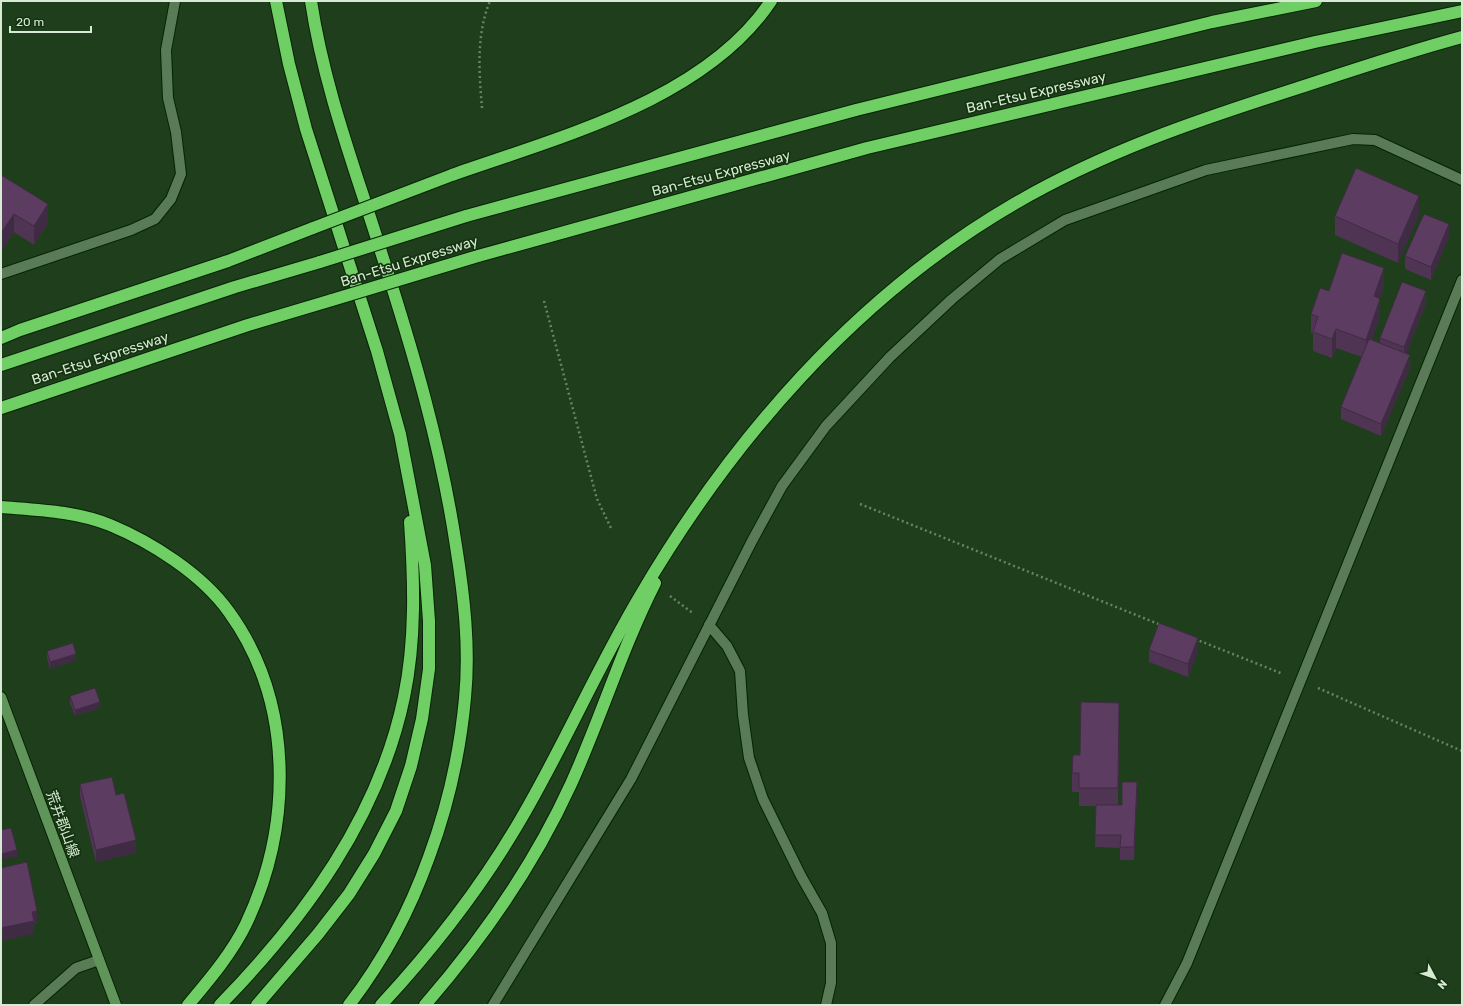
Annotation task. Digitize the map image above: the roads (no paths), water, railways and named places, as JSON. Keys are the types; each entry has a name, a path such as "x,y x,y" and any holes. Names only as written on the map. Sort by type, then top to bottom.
{"highway":[{"path":"257,1005 318,934 349,894 374,854 396,811 411,766 422,720 430,669 429,621 424,566 400,434 380,358 306,130 289,64 276,1"},
{"path":"311,1 328,86 411,346 428,406 451,514 464,609 466,651 465,697 459,744 450,790 437,836 422,878 404,916 383,956 349,1005"},
{"path":"1,338 20,330 228,261 452,176 596,124 669,91 708,64 740,38 771,1"},
{"name":"Ban-Etsu Expressway","path":"1,365 235,287 466,216 856,110 1212,22 1316,1"},
{"name":"Ban-Etsu Expressway","path":"1,408 248,325 478,256 867,148 1315,42 1462,11"},
{"path":"380,1005 439,939 493,865 540,785 612,646 641,594 670,547 704,497 765,418 837,338 877,302 966,234 1015,204 1110,155 1167,131 1415,50 1462,37"},
{"path":"220,1005 274,946 333,868 360,820 376,786 393,742 404,697 411,653 414,601 412,548 400,434"},
{"path":"425,1005 472,949 495,918 537,850 571,785 654,585 704,497"},
{"path":"1,507 69,514 108,524 142,540 174,560 200,581 228,610 249,643 264,680 275,717 279,757 280,801 274,844 262,887 245,925 223,961 188,1005"}],"main road":[{"name":"荒井郡山線","path":"1,697 116,1005"}],"street":[{"path":"1,274 131,230 155,219 171,199 181,174 176,132 168,98 166,50 175,1"},
{"path":"493,1005 631,779 709,625 782,486 826,426 890,357 952,299 1000,259 1065,220 1206,170 1353,139 1375,140 1462,180"},
{"path":"1165,1005 1187,963 1299,680 1462,280"},
{"path":"709,625 727,646 740,671 743,715 749,758 763,799 801,876 822,913 831,943 831,983 826,1005"},
{"path":"34,1005 76,968 99,960"}]}
